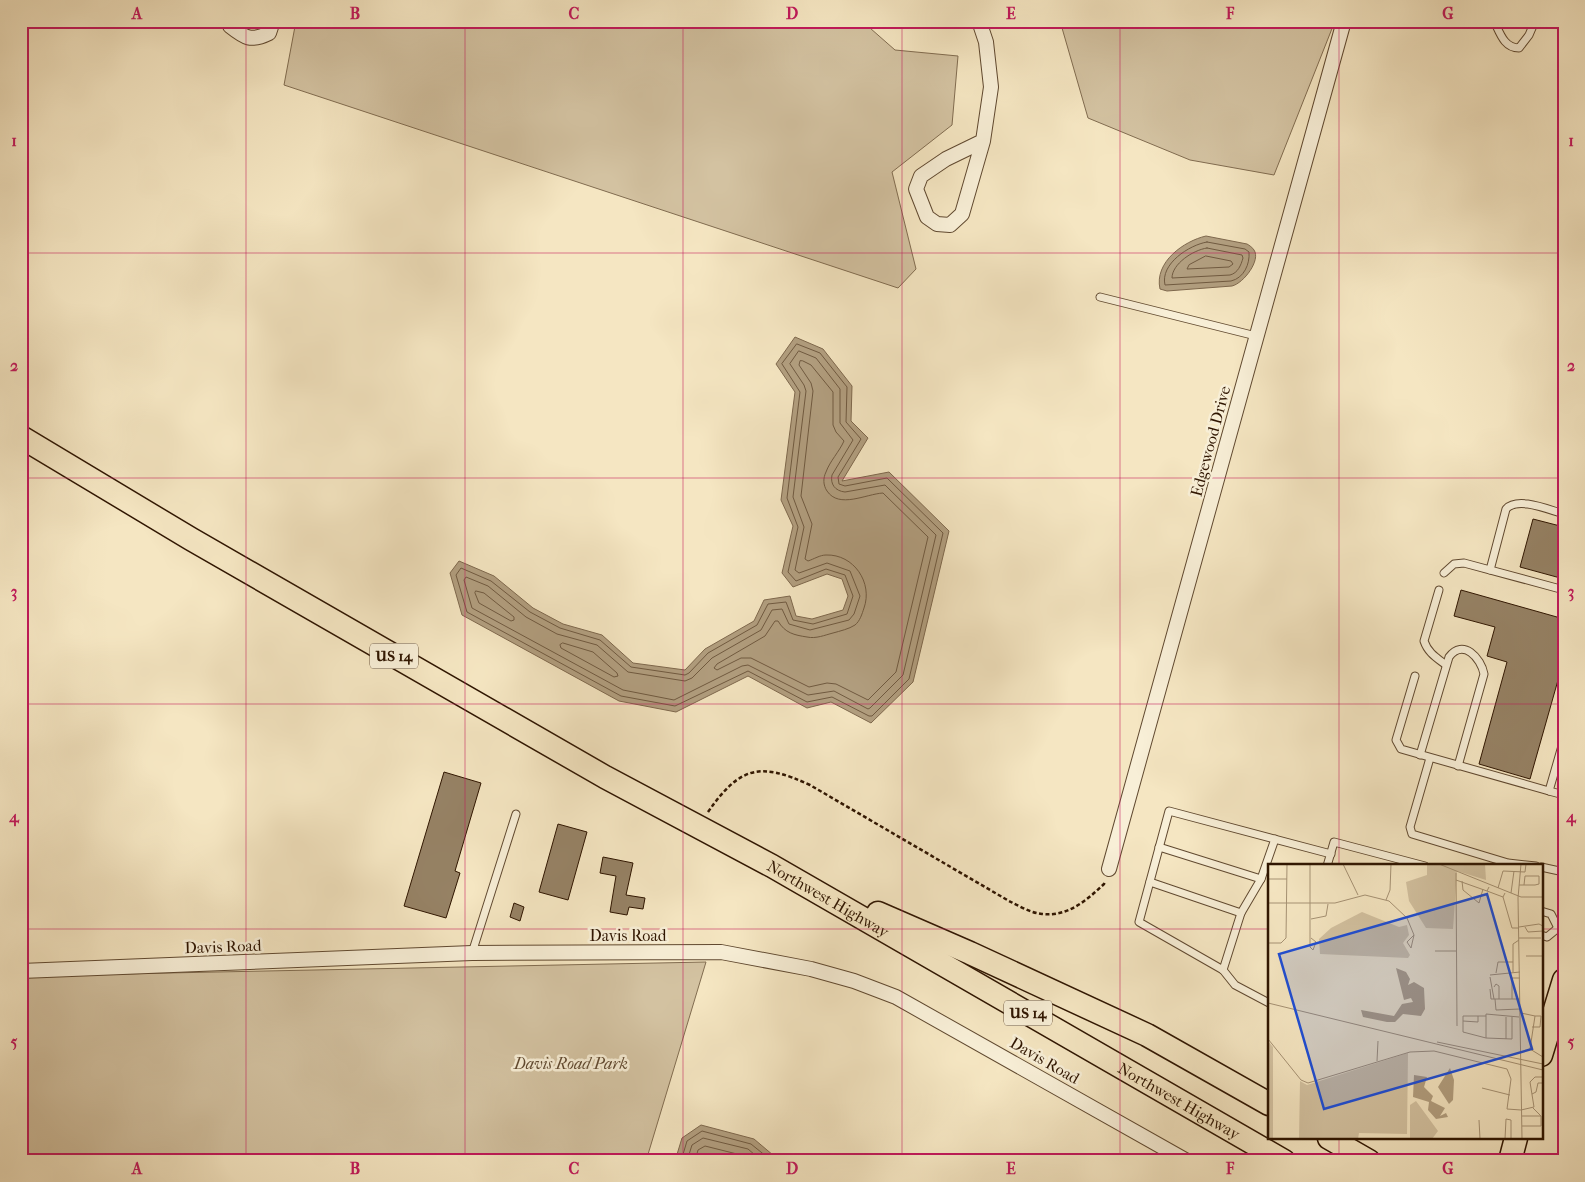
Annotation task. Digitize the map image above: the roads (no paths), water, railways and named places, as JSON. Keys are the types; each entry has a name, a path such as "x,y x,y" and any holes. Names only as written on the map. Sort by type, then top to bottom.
{"main road":[{"name":"US 14","path":"21,436 191,539 596,772 772,866"},
{"name":"Northwest Highway","path":"772,866 970,953 1147,1035 1268,1103"},
{"name":"Northwest Highway","path":"772,866 1284,1161"},
{"path":"1542,1052 1564,980"},
{"path":"1332,1140 1369,1161"},
{"path":"1510,1161 1515,1140"}],"street":[{"path":"229,21 230,26 248,38 260,37 269,33 273,21"},
{"path":"979,21 986,42 991,87 983,141 962,214 950,225 937,224 928,217 916,189 921,176 946,159 983,141"},
{"name":"Edgewood Drive","path":"1109,869 1344,21"},
{"name":"Davis Road","path":"21,971 472,953 721,952 811,968 854,981 896,997 1187,1161"}],"lane":[{"path":"1494,21 1506,45 1511,48 1519,48 1523,44 1535,21"},
{"path":"1100,297 1256,336"},
{"path":"1490,570 1506,509 1509,506 1516,503 1524,503 1564,514"},
{"path":"1444,573 1454,564 1464,563 1564,590"},
{"path":"1439,590 1424,641 1426,648 1432,655 1446,665"},
{"path":"1420,755 1446,665 1452,653 1460,649 1468,651 1477,657 1484,674 1458,766"},
{"path":"1415,676 1396,740 1401,749 1564,795"},
{"path":"1549,791 1564,739"},
{"path":"1430,758 1410,827 1412,834 1508,863 1517,864"},
{"path":"1268,1002 1235,985 1223,970 1139,922 1169,811 1331,854"},
{"path":"472,953 516,814"},
{"path":"1223,970 1241,913 1262,879 1275,839"},
{"path":"1328,864 1334,842 1417,864"},
{"path":"1159,847 1262,879"},
{"path":"1542,867 1564,872"},
{"path":"1150,882 1241,913"},
{"path":"1542,911 1551,914 1561,929 1547,937 1542,935"}],"water":[{"path":"1206,236 1247,244 1253,248 1256,254 1255,259 1246,276 1232,286 1167,291 1160,289 1159,279 1166,262 1180,248"},
{"path":"795,337 823,349 852,386 851,421 868,438 842,481 889,472 949,531 913,682 871,723 831,702 807,708 748,676 676,712 619,701 462,615 450,573 459,561 494,576 533,608 563,624 602,635 633,663 685,670 705,649 754,621 764,600 790,596 796,616 812,619 843,610 848,596 842,579 827,574 793,587 782,573 793,526 781,500 795,392 776,364"},
{"path":"701,1125 754,1139 780,1161 675,1161 682,1138"}],"park label":[{"name":"Davis Road Park","path":"571,1063"}]}
